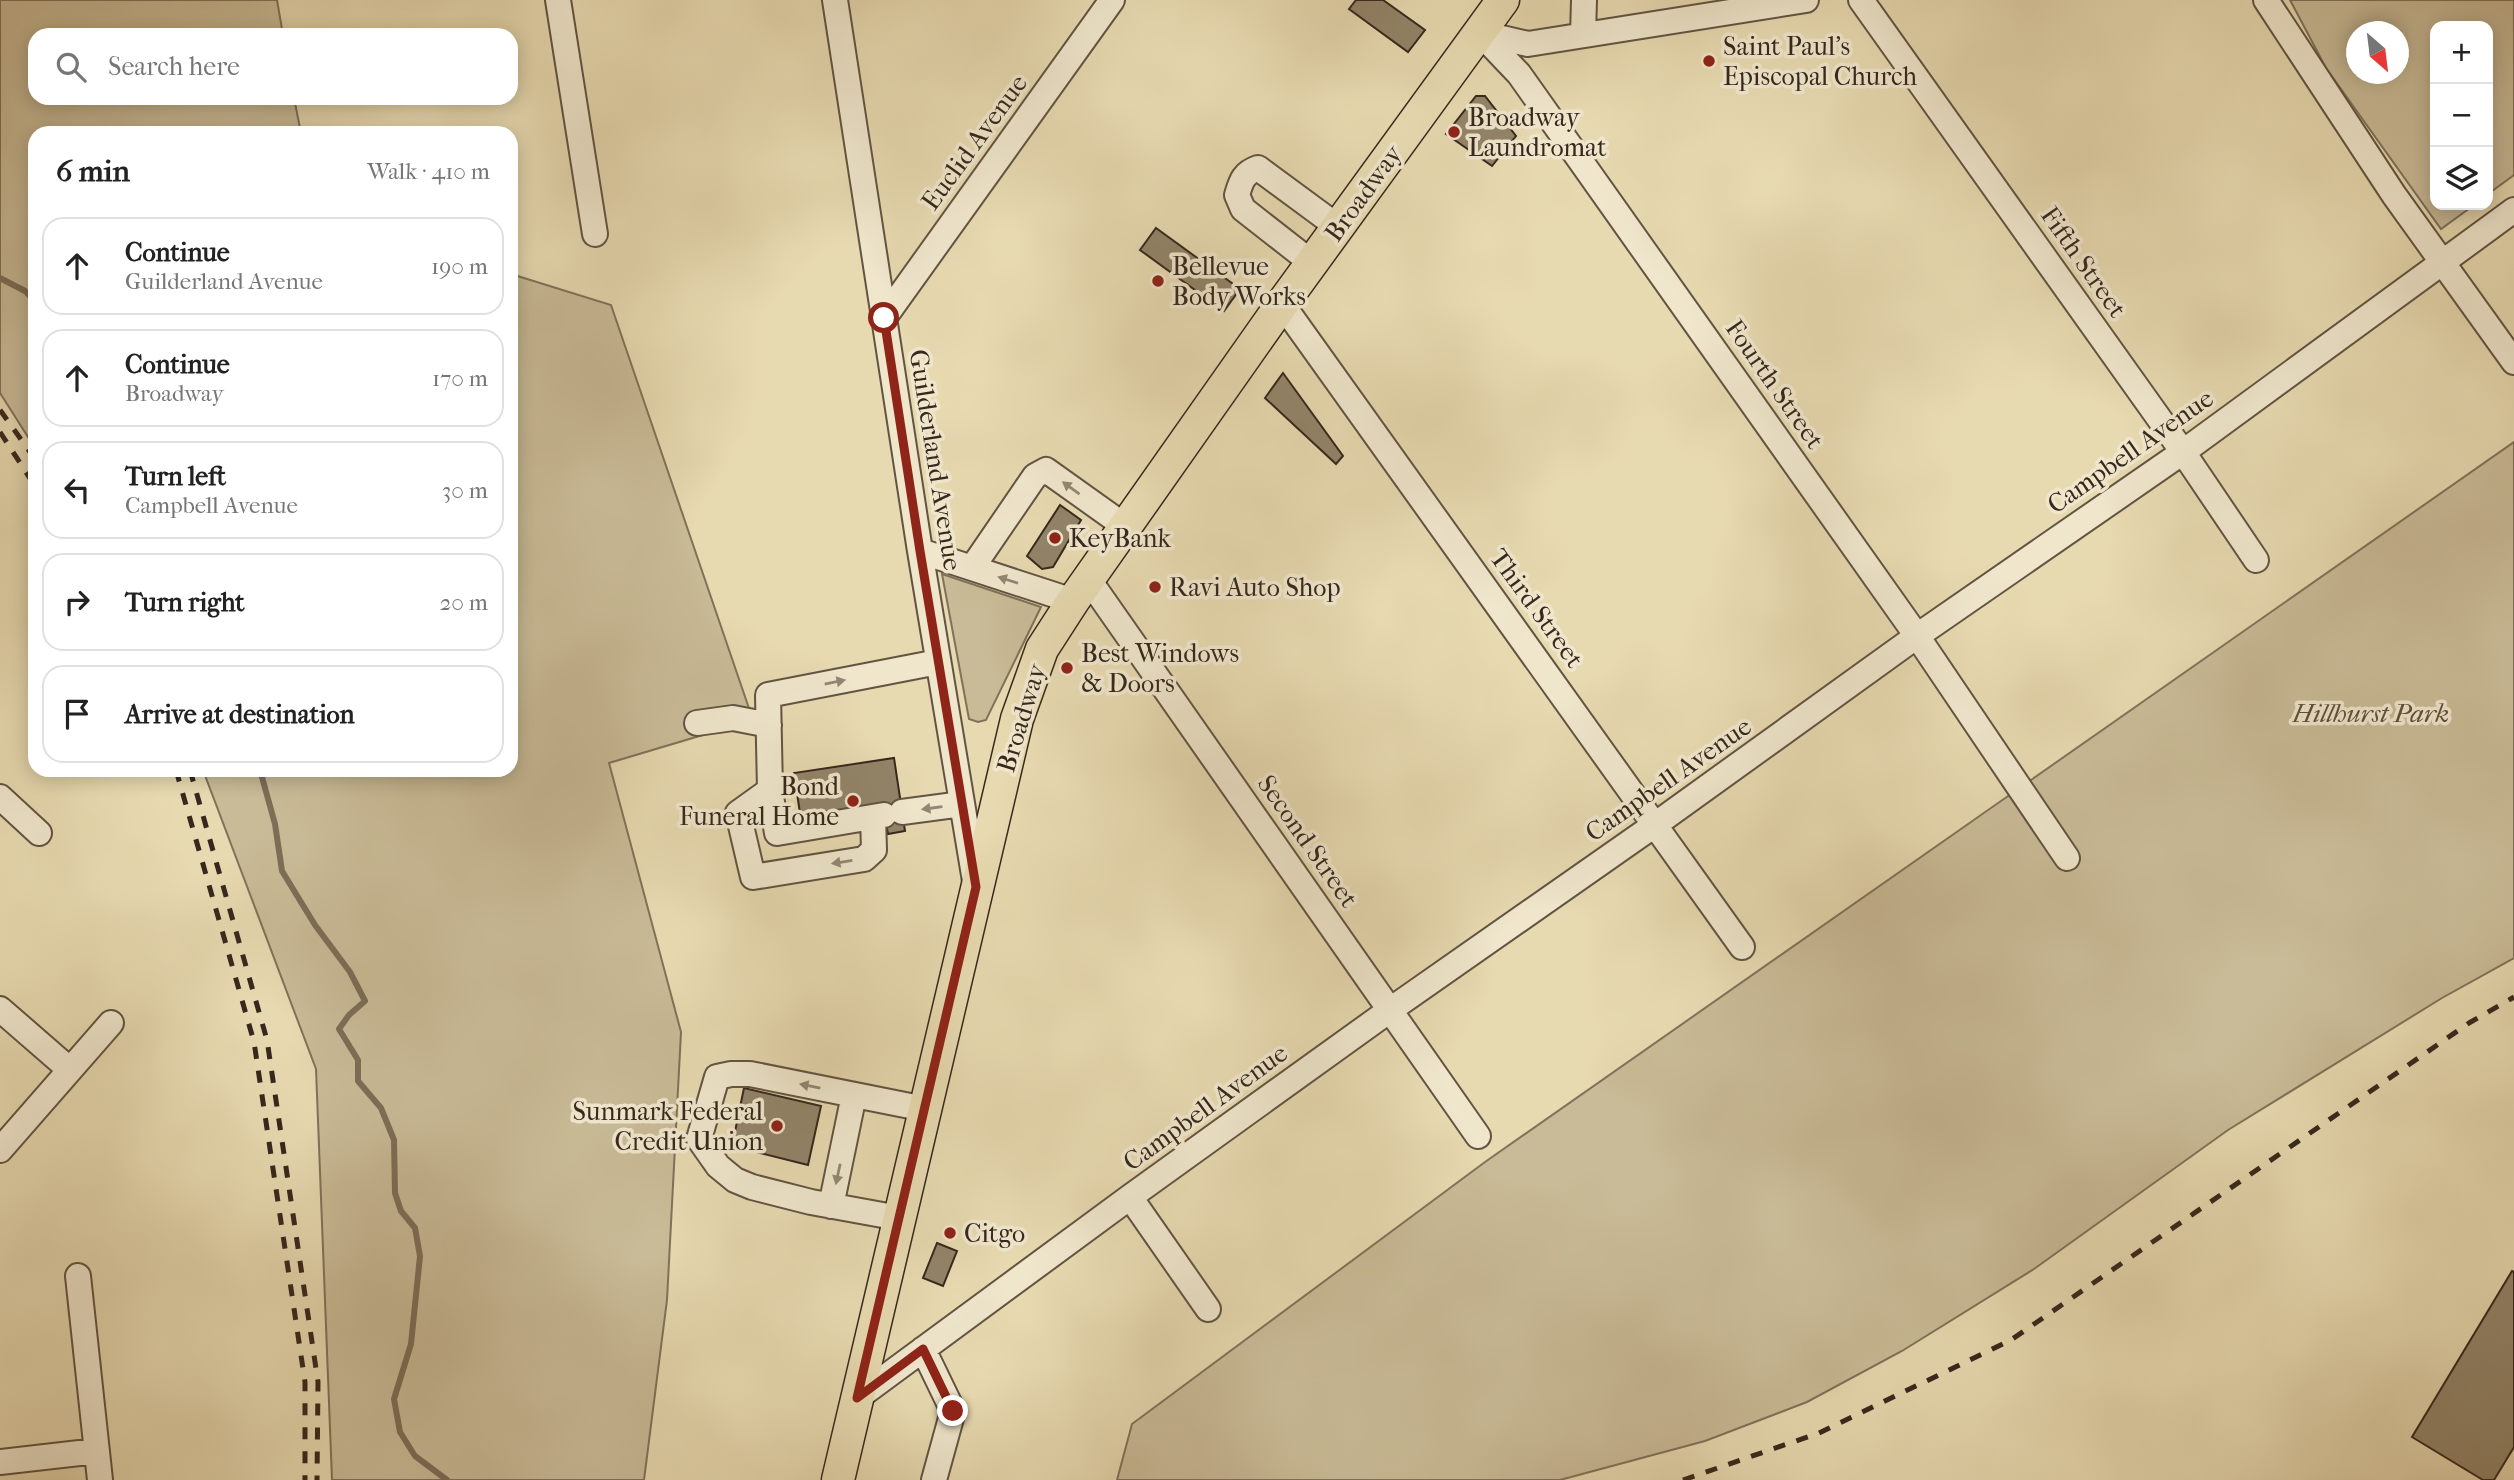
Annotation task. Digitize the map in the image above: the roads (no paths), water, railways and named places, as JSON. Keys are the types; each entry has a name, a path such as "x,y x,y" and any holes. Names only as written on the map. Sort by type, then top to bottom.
{"main road":[{"name":"Broadway","path":"838,1480 1017,719 1042,649 1312,263 1503,0"}],"street":[{"path":"558,0 595,234"},
{"name":"Guilderland Avenue","path":"835,0 920,551 976,887"},
{"name":"Euclid Avenue","path":"884,318 1112,0"},
{"path":"1583,35 1584,0"},
{"path":"1479,33 1528,44 1806,0"},
{"name":"Fifth Street","path":"1861,0 2183,452 2256,560"},
{"path":"2266,0 2394,195 2514,362"},
{"name":"Fourth Street","path":"1479,33 1518,74 1917,636 2067,858"},
{"path":"1312,263 1243,209 1237,195 1241,180 1249,171 1258,168 1338,227"},
{"name":"Campbell Avenue","path":"857,1398 1390,1010 1656,824 1917,636 2183,452 2442,260 2514,210"},
{"name":"Third Street","path":"1283,304 1742,947"},
{"path":"972,568 1035,476 1046,470 1126,527"},
{"path":"920,551 972,568 1081,590"},
{"name":"Second Street","path":"1081,590 1390,1010 1478,1136"},
{"path":"782,872 770,790 768,695 939,662"},
{"path":"697,723 733,718 769,725"},
{"path":"770,790 738,813 753,877 864,859 874,850 886,815"},
{"path":"0,797 39,833"},
{"path":"777,834 962,804"},
{"path":"0,1009 69,1069"},
{"path":"0,1150 111,1023"},
{"path":"899,1218 831,1206 751,1187 735,1180 718,1166 699,1139 717,1077 731,1074 750,1074 925,1109"},
{"path":"831,1206 854,1095"},
{"path":"1130,1197 1208,1309"},
{"path":"78,1276 100,1480"},
{"path":"923,1349 953,1411 934,1480"},
{"path":"0,1462 97,1451"}],"waterway":[{"path":"0,278 28,294"},
{"path":"262,777 275,824 282,871 315,925 350,972 365,1001 349,1015 339,1029 358,1060 358,1081 381,1108 394,1140 395,1193 401,1211 415,1228 420,1256 411,1344 394,1399 400,1432 415,1456 447,1480"}],"railway":[{"path":"0,410 28,449"},
{"path":"0,432 28,475"},
{"path":"178,777 254,1042 305,1382 305,1480"},
{"path":"192,777 267,1040 318,1382 317,1480"},
{"path":"1683,1480 1819,1433 2011,1340 2469,1023 2514,997"}],"place":[{"name":"Saint Paul's Episcopal Church","path":"1709,61"},
{"name":"Broadway Laundromat","path":"1454,132"},
{"name":"Bellevue Body Works","path":"1158,281"},
{"name":"KeyBank","path":"1055,538"},
{"name":"Ravi Auto Shop","path":"1155,587"},
{"name":"Best Windows & Doors","path":"1067,668"},
{"name":"Bond Funeral Home","path":"853,801"},
{"name":"Sunmark Federal Credit Union","path":"777,1126"},
{"name":"Citgo","path":"950,1233"}],"park label":[{"name":"Hillhurst Park","path":"2371,713"}]}
